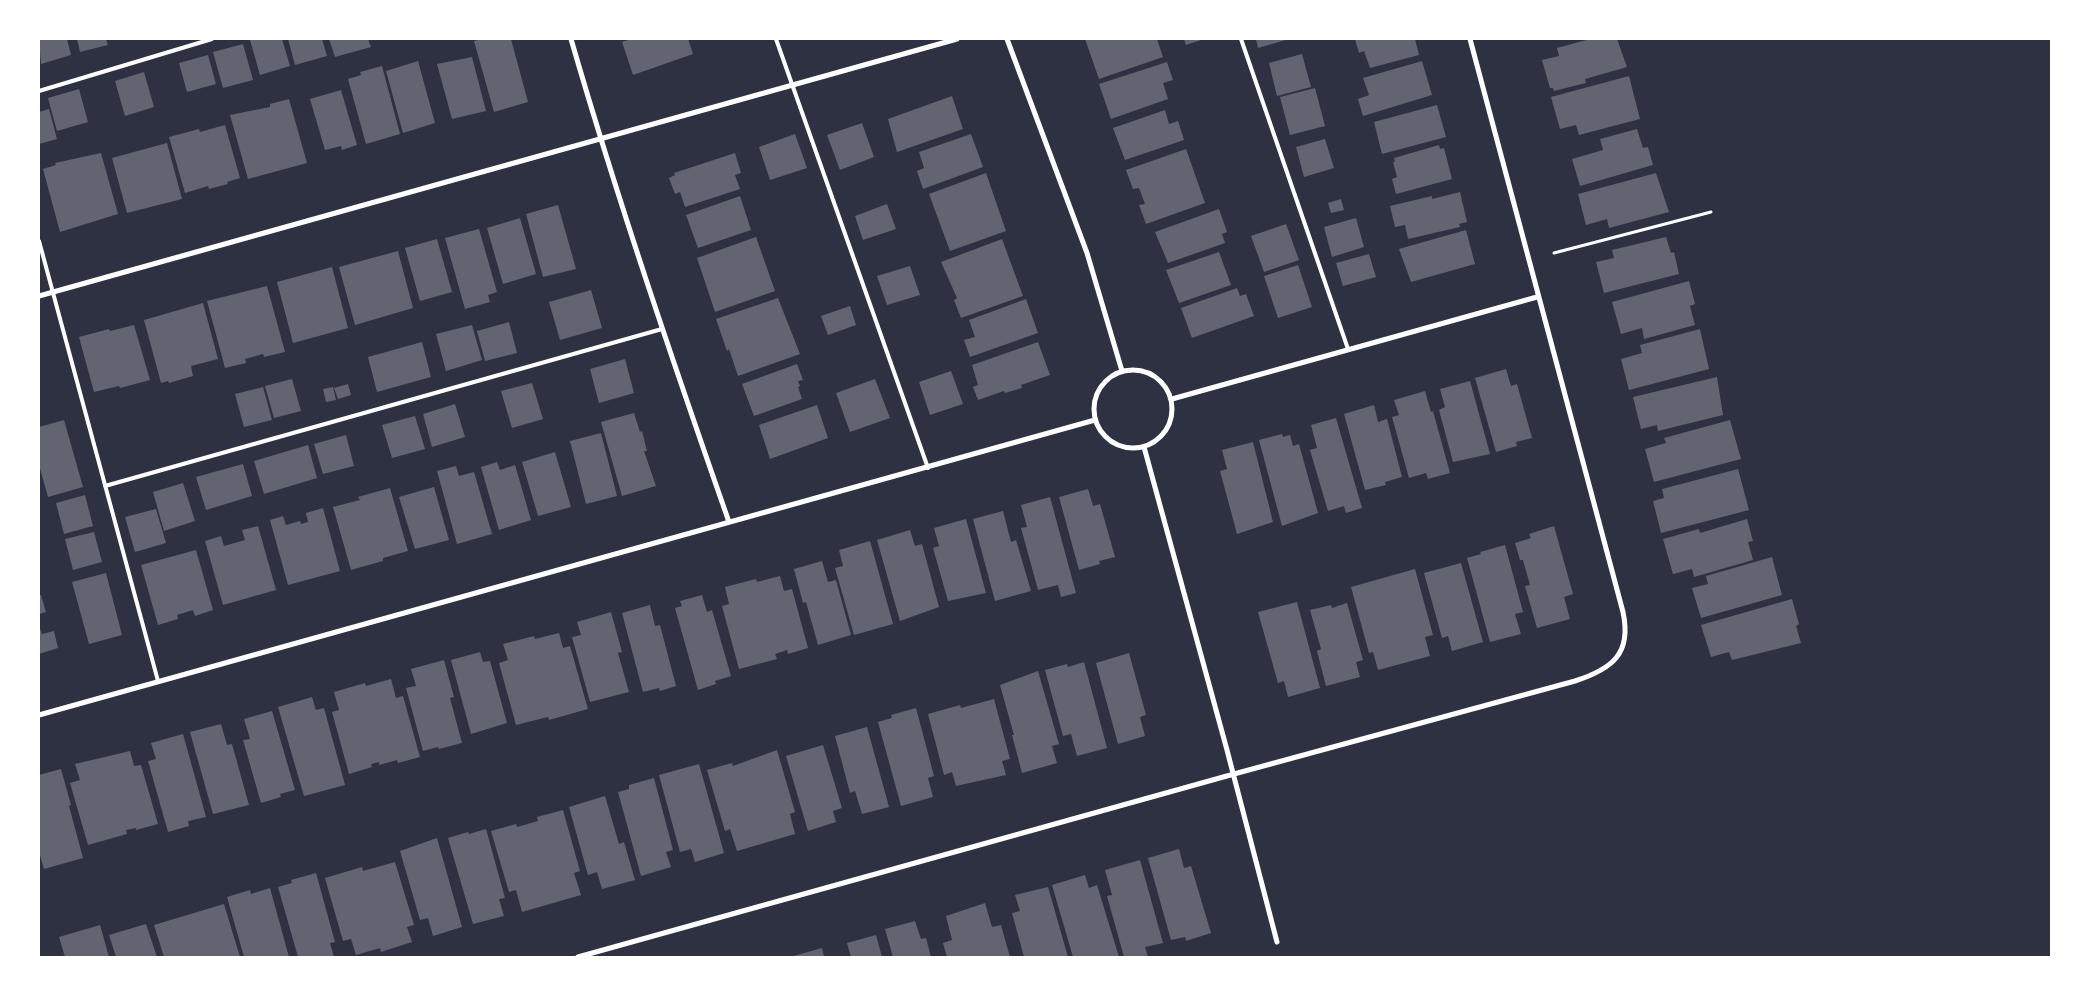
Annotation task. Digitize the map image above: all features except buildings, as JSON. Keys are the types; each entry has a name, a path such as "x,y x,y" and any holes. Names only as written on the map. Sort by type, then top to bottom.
{"street":[{"path":"571,39 600,139 662,329 729,522"},
{"path":"39,296 958,39"},
{"path":"1007,39 1087,253 1122,371"},
{"path":"578,957 1575,681 1592,676 1607,667 1620,654 1626,640 1623,612 1537,297 1470,39"},
{"path":"1172,398 1537,297"},
{"path":"1122,371 1147,372 1158,378 1166,386 1172,398 1173,410 1170,424 1164,435 1144,448 1128,448 1115,444 1104,436 1095,420 1095,398 1101,386 1110,377 1122,371"},
{"path":"39,715 1095,420"},
{"path":"1144,448 1234,774 1277,942"}],"lane":[{"path":"39,91 212,39"},
{"path":"776,39 928,468"},
{"path":"1241,39 1348,349"},
{"path":"39,241 158,681"},
{"path":"105,486 662,329"}],"path":[{"path":"1554,252 1711,212"}]}
